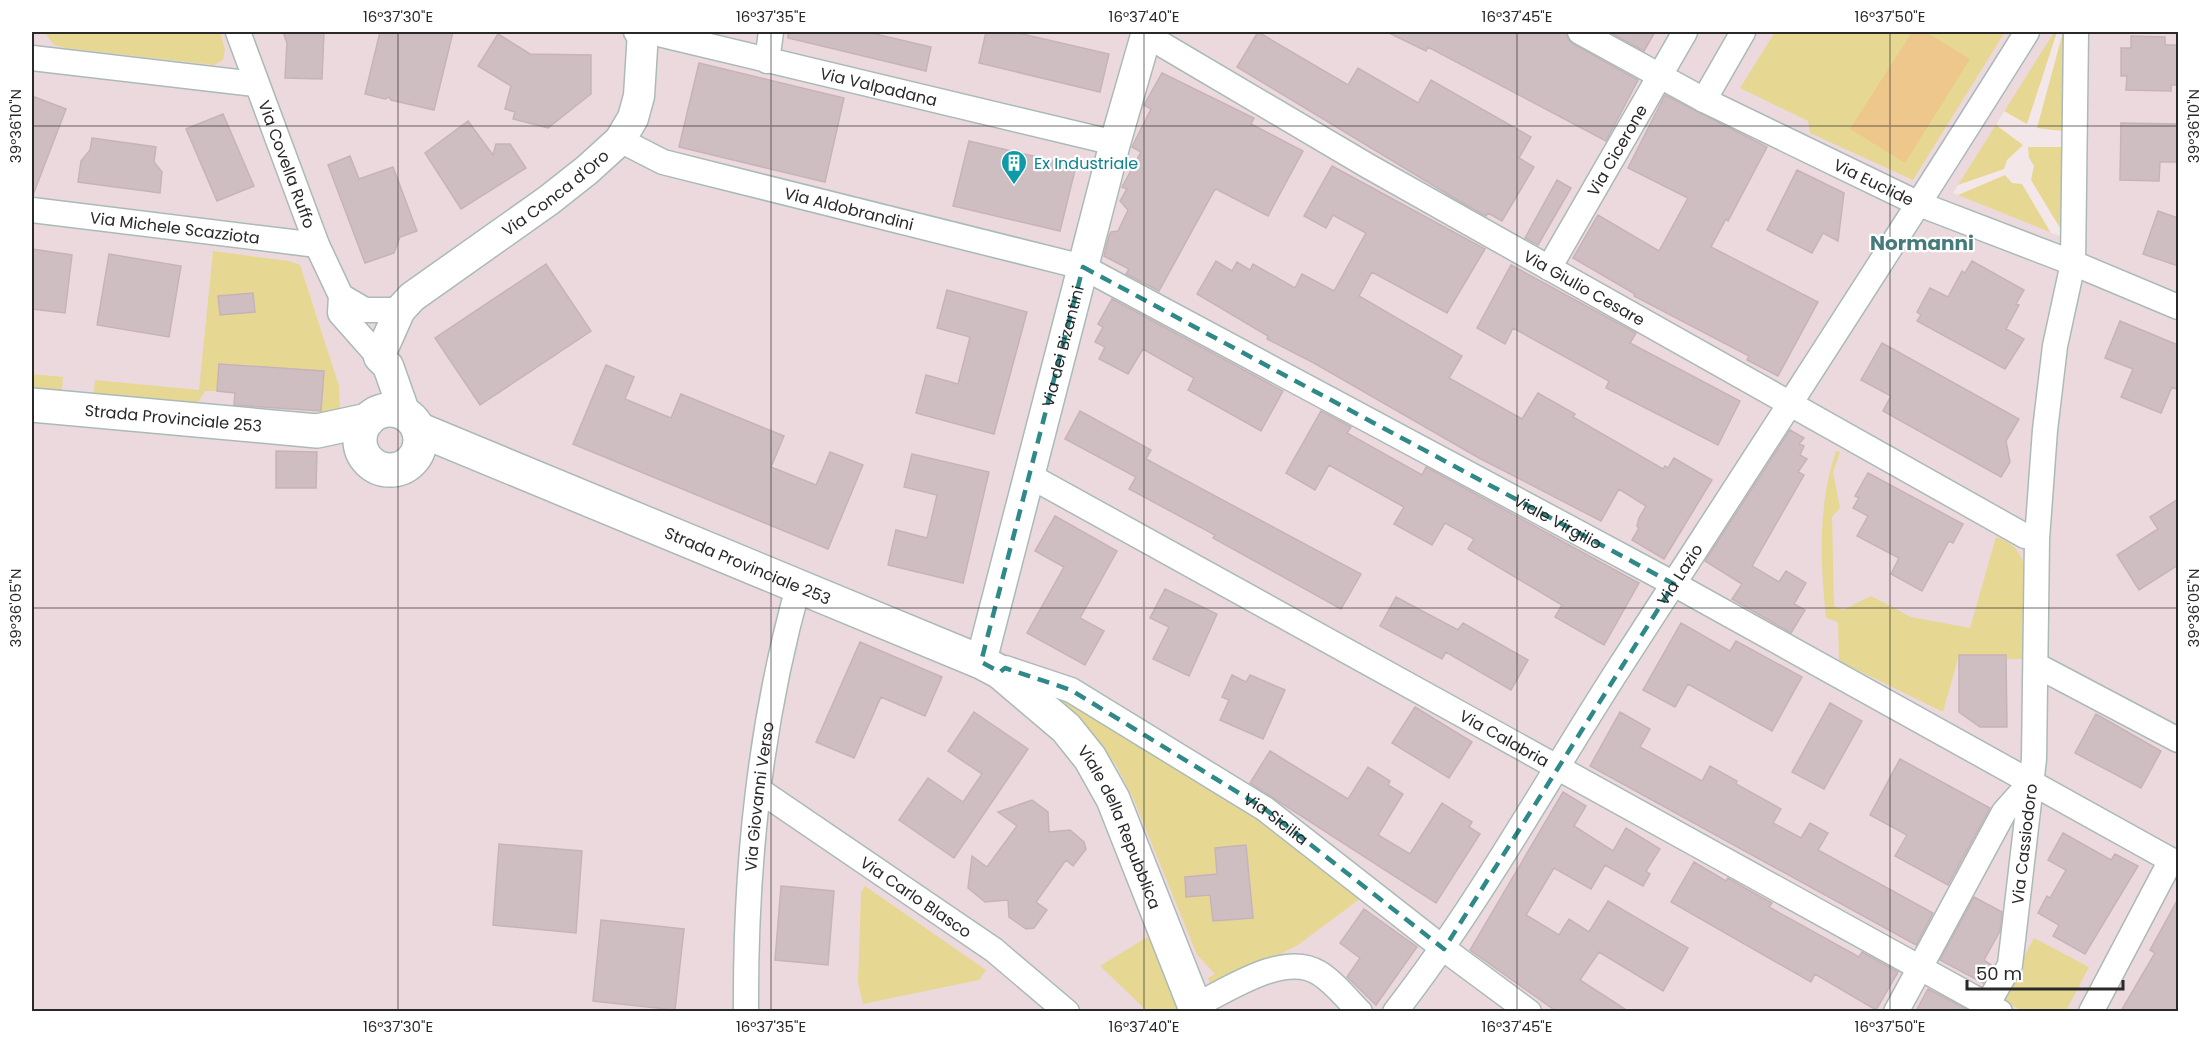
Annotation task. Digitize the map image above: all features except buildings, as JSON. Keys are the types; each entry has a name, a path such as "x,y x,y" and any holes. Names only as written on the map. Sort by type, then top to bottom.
{"main road":[{"name":"Strada Provinciale 253","path":"32,405 317,431 396,427 494,460 799,584 991,667"},
{"name":"Strada Provinciale 253","path":"317,431 346,449 365,457 380,469 390,470 400,469 396,427"},
{"path":"365,457 360,438 396,427"},
{"name":"Viale della Repubblica","path":"991,667 1066,729 1090,758 1113,799 1196,1009"}],"street":[{"name":"Via Covella Ruffo","path":"238,32 255,84 317,245 340,296 340,313 383,362 396,427"},
{"name":"Via Valpadana","path":"640,32 659,34 1114,143"},
{"name":"Via Conca d'Oro","path":"400,310 412,297 578,178 620,140 633,118 639,96 640,32"},
{"path":"767,61 771,32"},
{"name":"Via Euclide","path":"1580,32 1704,100 1920,204 2073,263 2178,308"},
{"name":"Via Cicerone","path":"1549,268 1684,32"},
{"path":"1704,100 1743,32"},
{"name":"Via Lazio","path":"1395,1011 1444,949 1555,768 1920,204 2027,32"},
{"path":"2030,783 2034,759 2037,539 2045,430 2055,346 2073,263 2076,32"},
{"name":"Via dei Bizantini","path":"991,667 1030,476 1114,143 1147,33"},
{"name":"Via Giulio Cesare","path":"1147,33 1368,166 2025,536"},
{"path":"32,58 255,84"},
{"name":"Via Aldobrandini","path":"620,140 663,162 1083,267"},
{"name":"Via Michele Scazziota","path":"32,210 317,245"},
{"name":"Viale Virgilio","path":"1083,267 1674,584 2175,862"},
{"path":"340,296 365,310 400,310 383,362"},
{"name":"Via Calabria","path":"1030,476 1920,968 1984,1007"},
{"name":"Via Giovanni Verso","path":"746,1011 746,934 759,790 783,639 799,584"},
{"path":"2036,665 2178,740"},
{"name":"Via Sicilia","path":"991,667 1018,670 1071,690 1265,809 1444,949 1529,1011"},
{"name":"Via Cassiodoro","path":"1896,1011 2004,812 2030,783"},
{"name":"Via Cassiodoro","path":"1984,1007 2010,965 2030,783"},
{"name":"Via Carlo Blasco","path":"759,790 994,950 1067,1011"},
{"path":"2091,1011 2175,862"},
{"path":"1196,1009 1267,972 1281,967 1295,966 1320,974 1359,1011"}],"highlighted area":[{"path":"1083,267 1674,584 1444,949 1265,809 1071,690 1005,668 1000,672 981,662"}],"shaded area":[{"path":"44,32 220,32 225,49 223,60 214,65 65,48 54,45"},
{"path":"1775,32 2005,32 1913,180 1810,133 1808,121 1740,88"},
{"path":"1912,32 1926,32 1970,59 1905,163 1850,129"},
{"path":"2054,32 2065,32 2060,236 1953,193"},
{"path":"2057,32 2063,32 2037,128 2062,131 2062,147 2028,147 2029,158 2034,166 2031,180 2060,228 2060,236 2051,233 2022,184 2012,183 2005,175 1958,195 1953,193 1958,185 2004,169 2007,160 2023,145 1996,125 2004,111 2027,124"},
{"path":"213,251 289,261 300,265 339,386 340,412 320,419 323,371 219,364 217,391 205,391 197,404 93,402 95,380 199,390"},
{"path":"32,374 63,377 61,399 32,397"},
{"path":"1836,451 1840,452 1833,472 1840,508 1832,517 1834,606 1843,610 1871,596 1911,617 1970,628 1996,537 2006,541 2020,554 2024,564 2022,659 2006,659 2005,655 1959,655 1943,712 1839,661 1838,622 1826,618 1822,576 1823,512"},
{"path":"1056,694 1260,815 1361,898 1298,945 1212,989 1208,978 1215,974 1197,955 1134,800 1116,765 1092,733 1053,697"},
{"path":"865,886 986,970 979,980 863,1004 858,983 861,892"},
{"path":"1149,936 1180,1011 1147,1011 1100,966"},
{"path":"2034,938 2089,967 2066,1011 2023,1011 2001,1000"}],"place":[{"name":"Ex Industriale","path":"1014,186"}],"district":[{"name":"Normanni","path":"1922,243"}]}
